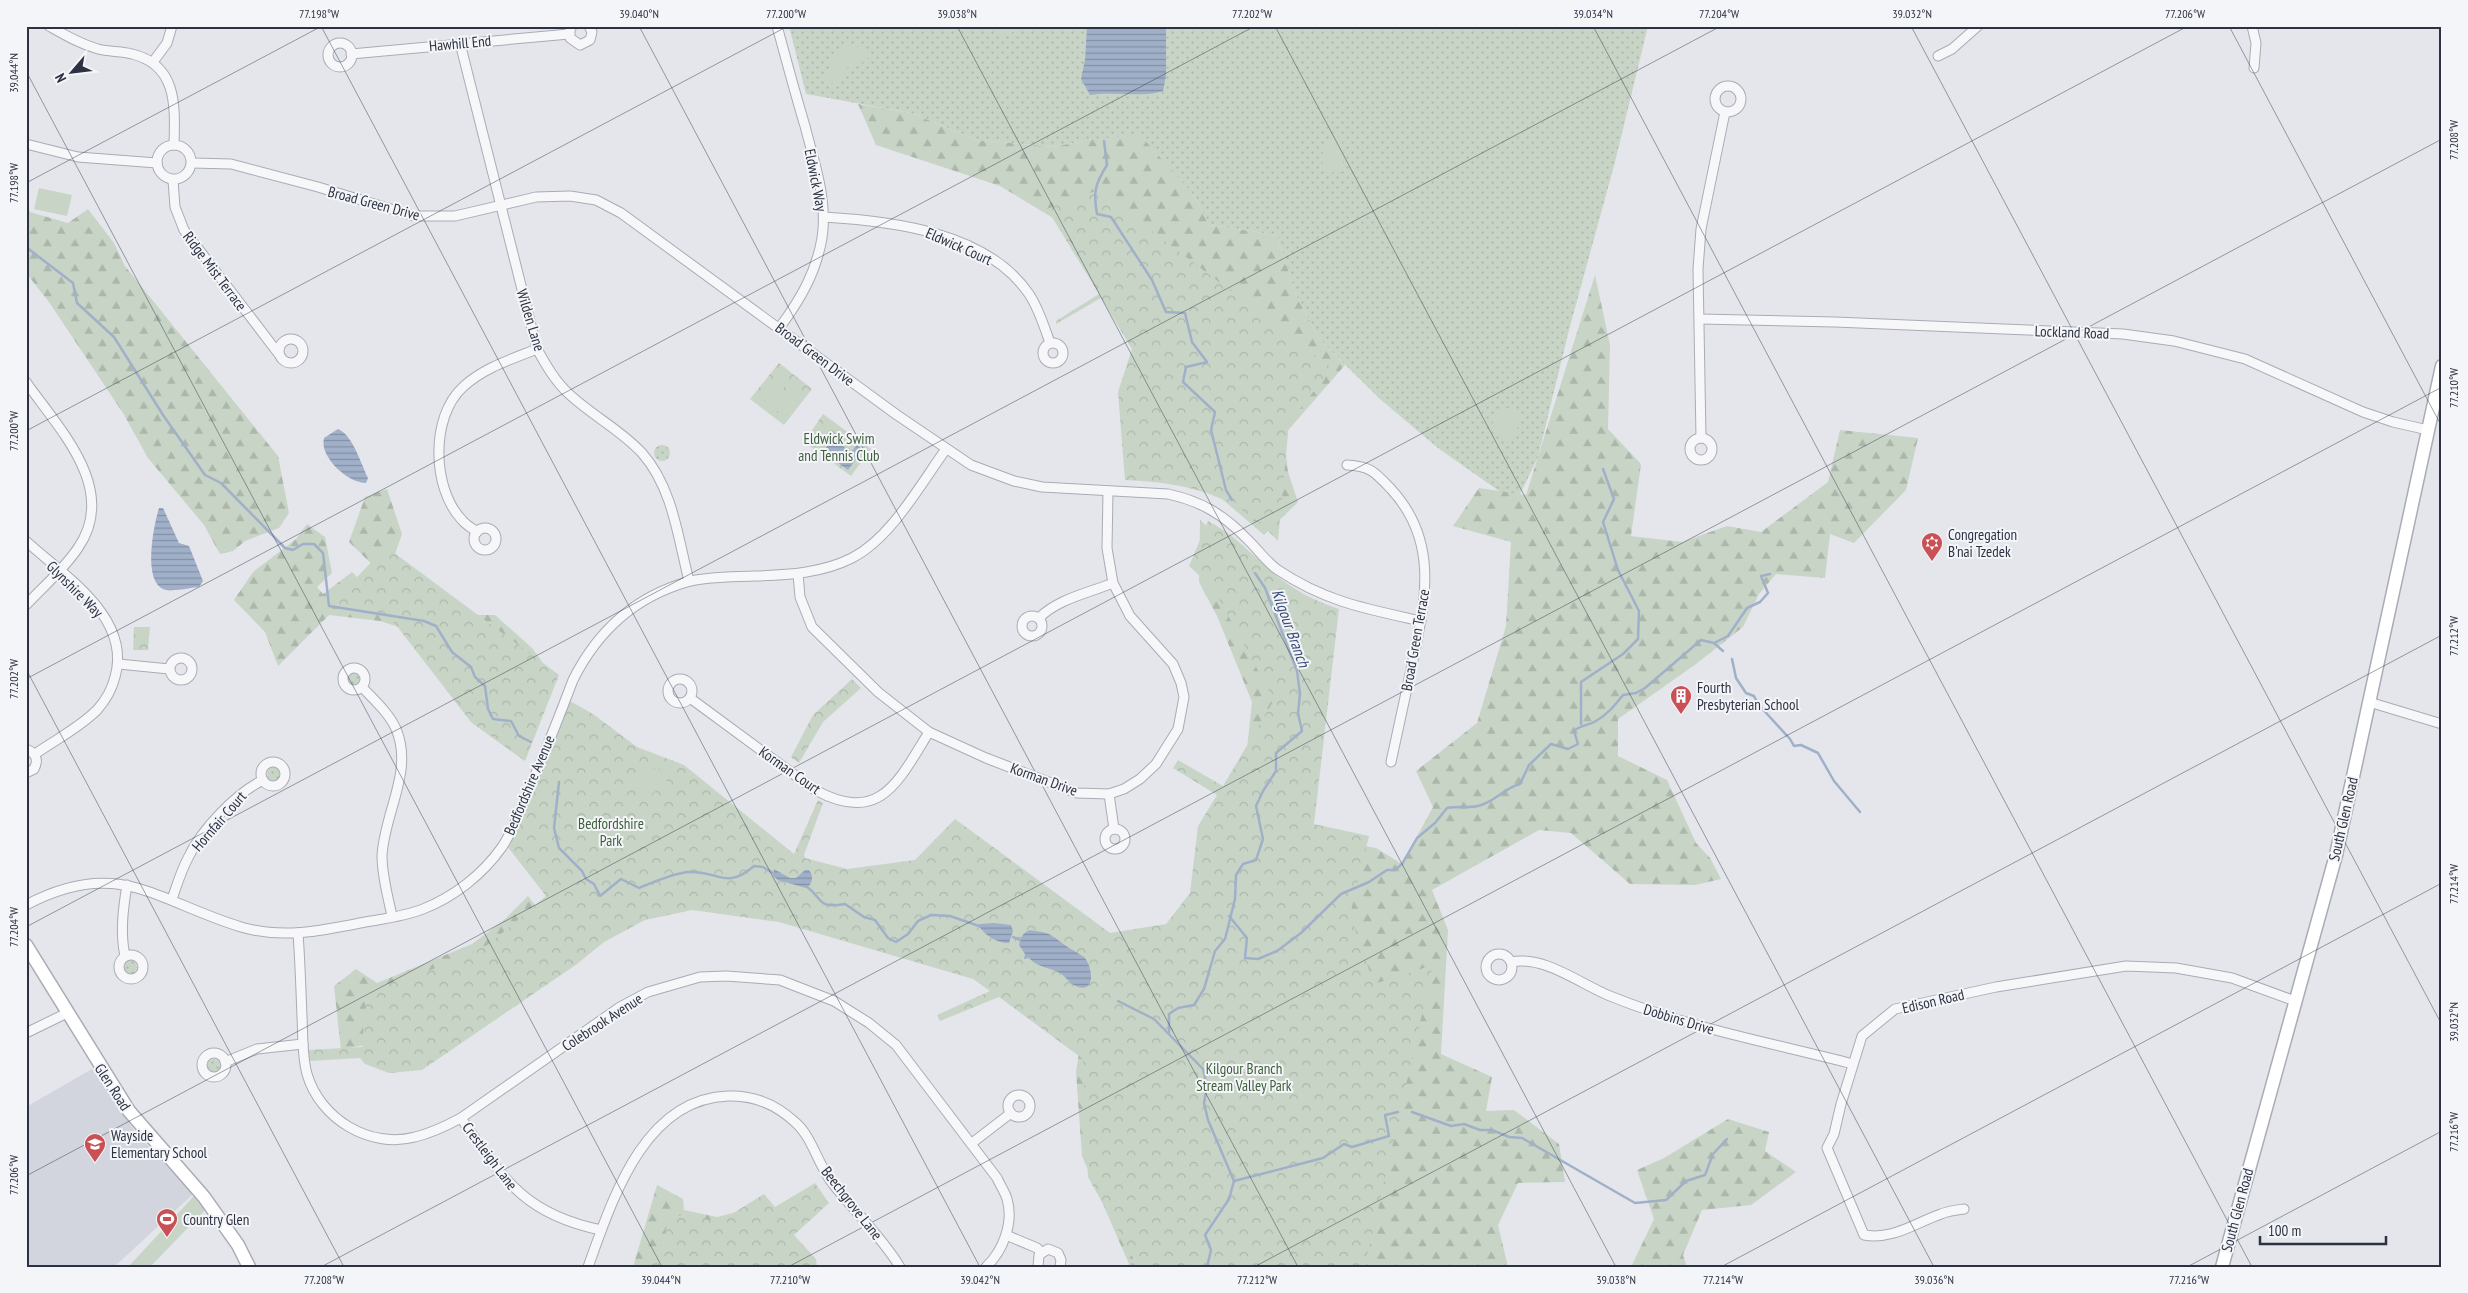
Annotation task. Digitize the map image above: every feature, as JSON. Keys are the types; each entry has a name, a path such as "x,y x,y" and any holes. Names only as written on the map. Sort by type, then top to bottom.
{"main road":[{"name":"South Glen Road","path":"2222,1267 2336,852 2442,366"},
{"name":"Glen Road","path":"26,945 128,1111 204,1197 233,1238 249,1267"}],"street":[{"path":"49,26 84,44 109,51 132,54 153,62 163,75 173,98 174,145"},
{"path":"153,62 168,43 172,26"},
{"name":"Hawhill End","path":"351,54 571,30 573,41 584,44 591,36 589,26"},
{"name":"Eldwick Way","path":"777,26 817,171 823,198 824,217 822,239 812,276 799,300 780,327"},
{"path":"1938,56 1952,50 1978,26"},
{"path":"2252,26 2256,43 2254,68"},
{"name":"Wilden Lane","path":"460,43 537,349 551,372 568,392 642,452 657,472 669,499 689,581"},
{"path":"1701,438 1698,269 1701,230 1725,112"},
{"path":"26,144 78,158 157,163"},
{"path":"174,145 184,148 192,163 188,174 178,180 173,180 162,174 157,163 164,149 174,145"},
{"name":"Broad Green Drive","path":"192,163 232,164 318,187 414,216 455,216 536,197 570,196 596,200 621,213 946,449 971,465 1014,481 1042,487 1168,494 1211,508 1245,536 1276,569 1312,591 1344,604 1421,621"},
{"name":"Ridge Mist Terrace","path":"173,180 175,207 184,230 278,353"},
{"name":"Eldwick Court","path":"824,217 876,220 909,225 942,236 990,256 1009,271 1028,293 1040,312 1050,343"},
{"name":"Lockland Road","path":"1700,319 1835,322 2123,334 2174,341 2245,359 2363,412 2393,422 2428,430"},
{"path":"477,532 462,520 454,508 445,484 439,449 443,419 452,399 473,379 505,362 537,349"},
{"path":"26,382 80,460 92,491 93,509 86,535 78,549 26,605"},
{"name":"Bedfordshire Avenue","path":"26,905 72,886 93,883 127,885 172,898 242,927 268,932 298,934 392,916 422,909 438,902 464,885 485,867 502,847 511,830 573,680 589,652 610,626 630,608 652,595 689,581 798,574 836,564 867,549 892,524 946,449"},
{"name":"Broad Green Terrace","path":"1347,465 1365,466 1377,474 1400,498 1412,520 1421,543 1426,567 1426,597 1391,762"},
{"name":"Korman Drive","path":"798,574 800,597 812,626 878,692 929,732 986,758 1077,793 1109,794 1124,789 1140,779 1156,764 1178,729 1184,698 1182,684 1173,664 1130,616 1113,584 1107,548 1108,492"},
{"name":"Glynshire Way","path":"26,541 92,600 109,624 115,638 119,664 110,691 97,709 35,754 36,765 34,770 26,773"},
{"path":"1039,618 1047,610 1060,603 1113,584"},
{"path":"119,664 169,669"},
{"path":"362,687 384,711 396,728 402,749 402,771 386,825 382,857 392,916"},
{"name":"Korman Court","path":"690,698 815,790 833,800 855,804 869,801 882,795 900,779 929,732"},
{"path":"2369,702 2442,724"},
{"path":"26,750 35,754"},
{"name":"Hornfair Court","path":"172,898 188,858 200,838 248,787 263,780"},
{"path":"1109,794 1114,829"},
{"path":"126,956 122,944 123,912 127,885"},
{"name":"Colebrook Avenue","path":"298,934 303,1044 307,1072 313,1089 326,1107 348,1127 365,1135 400,1139 414,1138 438,1130 461,1118 620,1007 648,992 700,977 760,977 780,980 834,1001 869,1023 896,1045 997,1178 1008,1200 1006,1234 996,1257 986,1267"},
{"name":"Dobbins Drive","path":"1511,962 1524,959 1549,968 1610,996 1658,1013 1739,1037 1853,1064"},
{"name":"Edison Road","path":"1964,1209 1943,1213 1894,1234 1872,1236 1862,1232 1827,1148 1834,1134 1841,1104 1862,1036 1895,1009 1996,987 2126,966 2176,968 2232,978 2295,1001"},
{"path":"26,1033 67,1013"},
{"path":"226,1062 257,1049 303,1044"},
{"name":"Beechgrove Lane","path":"588,1267 625,1173 643,1146 660,1126 693,1103 718,1096 743,1095 757,1098 779,1109 798,1124 832,1182 887,1247 900,1267"},
{"path":"972,1143 1011,1113"},
{"name":"Crestleigh Lane","path":"461,1118 503,1178 519,1194 532,1204 560,1217 601,1230"},
{"path":"1006,1234 1037,1248 1041,1252"},
{"path":"1038,1267 1037,1259 1041,1252 1048,1249 1055,1251 1060,1256 1060,1267"}],"shaded area":[{"name":"Wayside Elementary School","path":"92,1069 136,1133 193,1194 114,1267 26,1267 26,1107"}],"green space":[{"path":"789,26 1648,26 1615,162 1569,330 1538,457 1516,503 1438,448 1380,399 1320,340 1296,295 1277,235 1209,225 1194,195 1094,139 1053,147 977,140 911,113 806,94"},
{"path":"996,26 1017,26 1015,30 1006,35 1001,33"},
{"path":"843,47 867,48 869,57 862,63 847,68 838,84 829,83 826,77 836,53"},
{"path":"858,104 911,113 977,140 1053,147 1094,139 1140,135 1194,195 1209,225 1277,235 1296,295 1320,340 1345,365 1284,435 1288,472 1298,502 1264,535 1207,486 1140,351 1063,224 1000,186 876,145"},
{"path":"1334,136 1342,139 1343,164 1341,169 1331,173 1324,169 1323,150 1327,141"},
{"path":"39,188 72,195 67,216 34,209"},
{"path":"1098,190 1332,368 1289,423 1278,541 1261,525 1227,501 1189,488 1125,480 1118,392 1132,349 1101,298 1056,324 1056,321 1099,294 1047,209"},
{"path":"26,204 30,212 68,223 88,209 114,243 125,266 278,456 289,513 279,528 245,541 233,551 220,554 204,525 148,458 123,413 49,302 26,273"},
{"path":"1595,275 1610,345 1608,429 1641,464 1631,536 1682,542 1727,526 1761,532 1828,482 1840,430 1918,438 1906,490 1854,543 1830,534 1825,578 1776,574 1759,594 1743,627 1696,664 1618,719 1618,756 1667,780 1696,843 1710,858 1721,879 1695,885 1630,884 1571,833 1539,830 1432,890 1448,930 1441,1054 1492,1077 1486,1111 1514,1110 1559,1144 1565,1182 1518,1183 1498,1225 1508,1267 1126,1267 1129,1264 1082,1156 1076,1072 1083,1026 1161,1035 1246,758 1252,702 1217,616 1199,582 1200,520 1274,583 1305,836 1376,848 1402,864 1433,807 1416,771 1477,723 1506,626 1511,542 1453,526 1479,488 1526,495"},
{"path":"779,363 812,389 784,425 750,399"},
{"path":"778,372 789,381 770,405 759,396"},
{"path":"794,385 804,393 785,417 775,409"},
{"path":"1514,407 1521,418 1520,424 1511,438 1504,439 1495,435 1492,424 1495,418 1503,409"},
{"name":"Eldwick Swim and Tennis Club","path":"823,414 871,449 851,476 804,442"},
{"path":"662,445 668,447 670,453 668,459 662,461 656,459 654,453 656,447"},
{"path":"387,489 402,534 395,554 402,567 389,581 349,542 365,497"},
{"name":"Kilgour Branch Stream Valley Park","path":"1208,521 1234,538 1287,584 1312,598 1339,609 1314,824 1369,836 1350,915 1374,984 1433,965 1365,1267 1130,1267 1133,1258 1088,1177 1083,1059 999,997 940,1021 937,1015 990,991 973,979 779,922 692,910 645,920 604,942 577,964 422,1070 389,1073 365,1064 360,1058 309,1061 308,1050 362,1047 366,992 456,961 489,944 546,896 507,846 516,833 570,701 593,714 637,747 684,765 794,854 818,800 823,803 804,855 805,858 847,869 915,860 955,819 1110,933 1166,924 1190,893 1198,826 1217,795 1173,768 1178,760 1223,786 1274,700 1213,588 1189,566"},
{"path":"307,524 325,537 332,573 317,587 323,594 352,572 377,597 472,615 495,615 532,648 553,677 525,761 471,722 408,630 380,621 329,615 278,666 265,632 234,600 253,572 296,539"},
{"path":"389,549 559,675 525,761 471,722 389,616 331,605 375,558 378,564"},
{"path":"134,627 150,627 148,650 133,650"},
{"path":"354,673 359,675 361,680 359,685 354,687 349,685 347,680 349,675"},
{"path":"852,679 861,688 823,722 799,763 791,757 813,715"},
{"path":"271,767 277,767 281,774 277,781 271,781 267,777 267,771"},
{"path":"657,767 668,782 642,801 631,786"},
{"path":"528,896 542,914 364,1045 341,1050 334,986 356,969 377,983 472,944 504,920"},
{"path":"127,960 133,960 137,967 133,974 127,974 123,970 123,964"},
{"path":"211,1059 217,1059 221,1066 217,1073 211,1073 207,1069 207,1063"},
{"path":"1728,1119 1769,1132 1765,1151 1796,1172 1751,1205 1702,1210 1683,1255 1687,1267 1631,1267 1654,1219 1637,1170 1664,1158"},
{"path":"815,1183 829,1203 794,1235 816,1259 817,1267 652,1267 670,1218 687,1214 719,1222 764,1194 775,1207"},
{"path":"657,1185 683,1199 684,1210 717,1217 761,1206 804,1267 633,1267"},
{"name":"Country Glen","path":"195,1195 207,1208 150,1267 128,1267"}],"water":[{"path":"1087,26 1166,26 1166,76 1163,91 1145,94 1090,95 1081,79 1085,60"},
{"path":"338,429 352,443 368,478 366,483 351,479 330,461 326,453 324,438"},
{"path":"837,432 843,437 839,443 851,452 857,445 863,450 848,470 823,452"},
{"path":"159,508 163,508 179,543 189,546 203,581 199,587 167,590 159,586 154,578 151,554 152,540"},
{"path":"774,869 790,878 796,878 805,870 809,870 812,880 806,888 778,880 773,876"},
{"path":"979,924 1011,925 1013,931 1009,943 992,938 984,933 979,926"},
{"path":"1030,930 1053,936 1084,957 1091,972 1088,986 1084,988 1075,986 1060,973 1040,966 1029,958 1024,959 1025,954 1019,945 1020,940 1025,932"}],"waterway":[{"name":"Kilgour Branch","path":"1104,141 1107,165 1096,188 1097,214 1111,217 1152,280 1166,312 1185,313 1192,342 1207,362 1186,367 1183,382 1215,412 1211,430 1226,490 1232,500"},
{"path":"26,247 73,283 77,303 114,337 163,415 205,475 221,483 285,548 293,550 303,544 314,544 323,553 329,606 424,621 436,626 452,652 471,667 475,677 485,686 488,709 493,719 511,721 519,736 531,742"},
{"path":"1581,724 1581,682 1623,654 1638,639 1639,611 1618,570 1603,522 1614,499 1603,469"},
{"name":"Kilgour Branch","path":"1169,1032 1169,1014 1178,1008 1194,1005 1204,989 1215,951 1225,939 1235,899 1236,875 1243,864 1256,860 1263,839 1256,806 1276,771 1276,753 1302,731 1298,713 1300,694 1297,671 1265,588 1255,573"},
{"path":"1229,916 1247,938 1245,958 1258,959 1277,951 1301,933 1341,894 1369,882 1387,870 1395,870 1402,864 1417,838 1435,823 1447,808 1474,807 1484,804 1520,784 1529,765 1551,744 1568,749 1578,744 1574,731 1600,719 1611,710 1623,695 1636,693 1645,688 1701,640 1714,643 1728,636 1747,608 1760,602 1768,593 1761,576 1770,574"},
{"path":"1715,644 1723,651"},
{"path":"1732,659 1736,678 1746,693 1754,696 1758,704 1790,739 1794,746 1801,745 1818,753 1834,781 1860,812"},
{"path":"559,782 554,828 559,848 582,871 586,879 594,884 600,896 621,879 639,888 669,876 688,872 699,872 722,878 736,877 754,866 763,867 776,875"},
{"path":"806,886 825,904 845,904 864,917 875,920 888,938 896,942 908,934 918,921 931,915 950,916 979,926"},
{"path":"1013,937 1020,940"},
{"name":"Kilgour Branch","path":"1118,1001 1154,1019 1203,1069 1207,1086 1204,1103 1208,1120 1234,1181 1229,1199 1205,1235 1211,1250 1207,1267"},
{"path":"1234,1181 1323,1158 1344,1144 1352,1147 1389,1136 1385,1115 1398,1112"},
{"path":"1412,1112 1451,1126 1464,1124 1480,1130 1492,1130 1509,1137 1522,1138 1635,1203 1666,1200 1686,1181 1705,1175 1713,1154 1727,1139"}],"place":[{"name":"Congregation B'nai Tzedek","path":"1932,562"},
{"name":"Fourth Presbyterian School","path":"1681,715"},
{"name":"Wayside Elementary School","path":"95,1163"},
{"name":"Country Glen","path":"167,1238"}],"park label":[{"name":"Bedfordshire Park","path":"611,832"}]}
